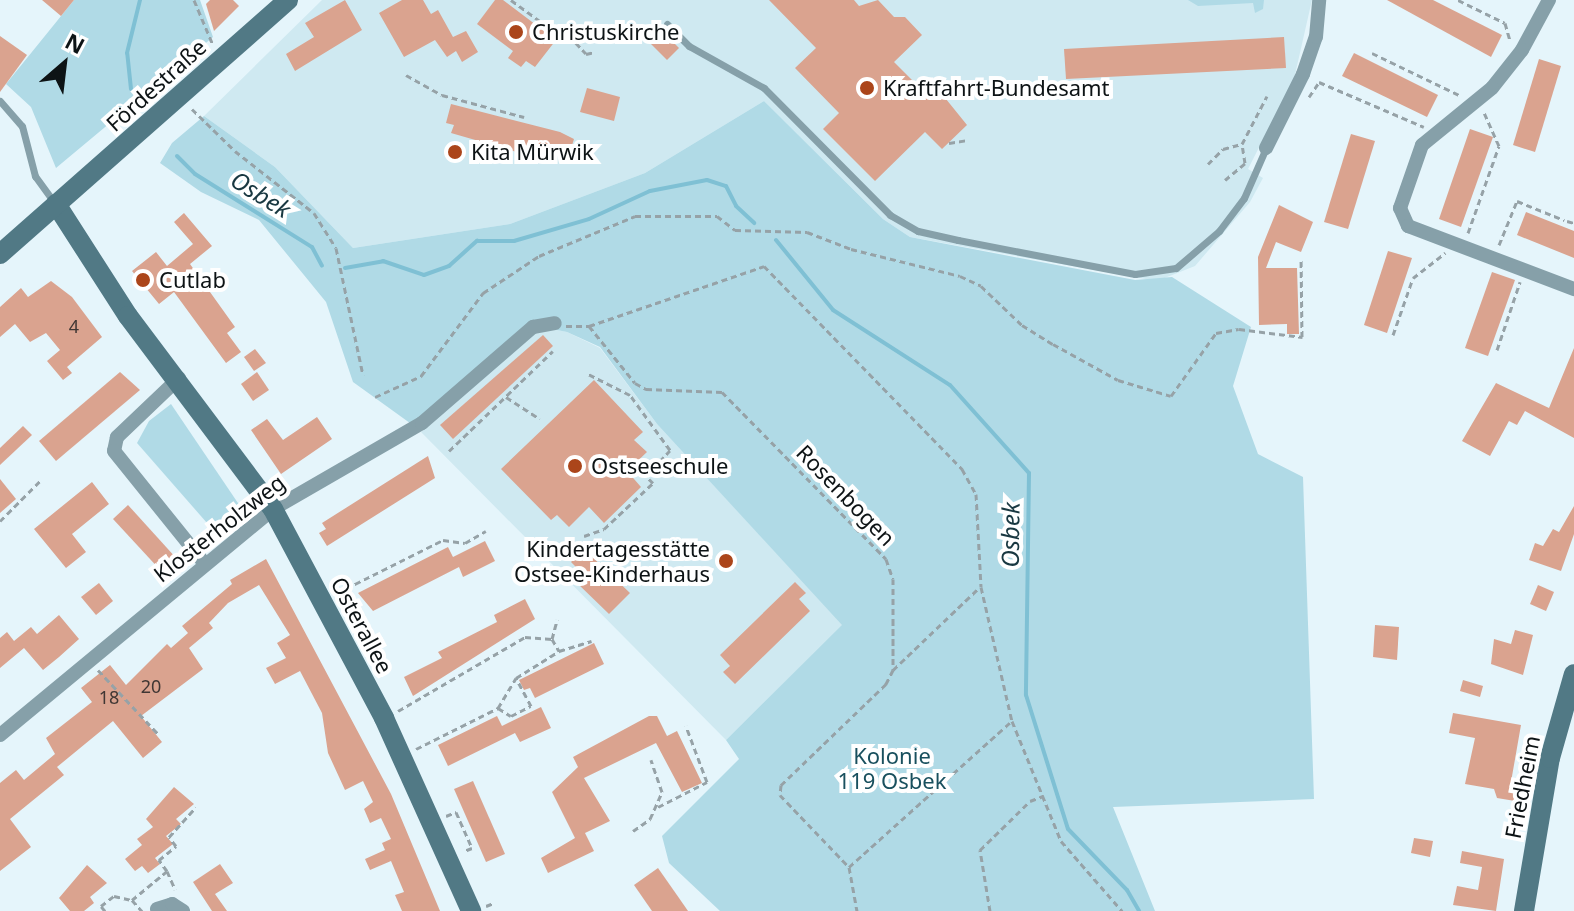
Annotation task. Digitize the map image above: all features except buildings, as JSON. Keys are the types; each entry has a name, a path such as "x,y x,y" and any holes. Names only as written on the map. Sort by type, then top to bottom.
{"street":[{"name":"Fördestraße","path":"0,254 288,0"},
{"path":"1266,148 1303,74 1316,37 1319,0"},
{"path":"1549,0 1522,50 1475,103 1432,133 1422,145 1401,216 1408,226 1525,267 1574,289"},
{"name":"Osterallee","path":"56,204 128,316 179,378 273,509 384,718 471,911"},
{"name":"Klosterholzweg","path":"0,735 204,563 273,509 422,423 533,327 555,323"},
{"path":"179,378 117,437 114,451 204,563"},
{"name":"Friedheim","path":"1524,911 1550,758 1574,674"}],"lane":[{"path":"667,24 689,46 764,88 890,215 918,231 958,240 1135,274 1176,268 1219,231 1244,198 1266,148"},
{"path":"0,101 22,126 35,176 56,204"}],"path":[{"path":"194,0 220,59"},
{"path":"511,0 544,24 562,28 586,54 595,52"},
{"path":"1458,0 1505,23 1511,41 1522,50"},
{"path":"1372,53 1475,103 1489,119 1499,146 1460,245 1413,278 1393,335"},
{"path":"406,75 442,95 524,117"},
{"path":"1319,82 1432,133"},
{"path":"1225,180 1245,163 1242,144 1267,96"},
{"path":"180,98 235,151 314,213 336,248 363,375"},
{"path":"949,143 969,140"},
{"path":"1208,164 1223,149 1242,144"},
{"path":"1495,256 1517,201 1574,223"},
{"path":"375,397 421,376 483,293 539,256 635,216 717,216 735,230 807,232 851,249 960,276 981,286 1022,325 1053,344 1118,380 1171,396 1216,333 1239,329 1302,337 1301,260"},
{"path":"555,323 589,326 756,265 772,269 971,481 981,587 1012,721 1061,841 1122,911"},
{"path":"1497,350 1525,267"},
{"name":"Rosenbogen","path":"589,326 635,383 646,389 722,392 886,559 893,579 893,670"},
{"path":"449,451 553,351"},
{"path":"584,536 604,529 653,483 646,476 670,450 630,395 588,374"},
{"path":"506,397 540,419"},
{"path":"0,521 42,479"},
{"path":"323,601 443,540 465,543 486,531"},
{"path":"857,911 849,867 780,795 781,785 886,684 893,670 981,587"},
{"path":"557,620 552,639 559,651"},
{"path":"384,718 525,637 552,639"},
{"path":"402,756 498,708 516,678 559,651 591,641"},
{"path":"90,661 158,734"},
{"path":"498,708 511,716 531,706 516,678"},
{"path":"849,867 1012,721"},
{"path":"633,831 658,807 707,782 686,726"},
{"path":"651,760 662,792 658,807"},
{"path":"990,911 980,850 1030,801 1043,796"},
{"path":"171,908 176,887 159,860 176,846 169,837 196,807"},
{"path":"449,858 472,848 456,812"},
{"path":"132,900 167,871"},
{"path":"105,911 101,906 114,896 132,900 142,911"}],"shaded area":[{"path":"322,0 1312,0 1294,79 1248,169 1263,178 1250,202 1195,266 1157,281 910,237 883,219 764,101 645,173 510,224 353,248 275,167 204,116"},
{"name":"Ostseeschule","path":"542,327 567,332 600,348 657,424 843,625 726,740 421,432"}],"green space":[{"path":"74,0 200,0 213,37 56,168 31,107 6,84"},
{"path":"1188,0 1264,0 1263,9 1255,13 1253,3 1198,6"},
{"name":"Kolonie 119 Osbek","path":"764,101 883,219 910,237 1135,280 1172,277 1251,327 1233,386 1258,454 1303,477 1314,799 1113,807 1155,911 720,911 669,863 662,836 739,759 726,740 842,625 657,424 600,347 567,332 542,327 421,431 353,382 326,302 259,220 201,192 160,163 172,143 204,116 275,167 353,248 510,224 645,173"},
{"path":"171,404 242,509 214,531 137,443 149,421"}],"waterway":[{"name":"Osbek","path":"131,89 127,53 140,0"},
{"name":"Osbek","path":"177,156 195,174 312,247 322,266"},
{"name":"Osbek","path":"345,268 383,261 424,275 449,266 477,241 514,241 589,219 650,191 707,180 726,186 736,206 754,223"},
{"name":"Osbek","path":"776,240 833,310 950,385 1029,473 1026,695 1068,829 1127,890 1139,911"}],"place":[{"name":"Christuskirche","path":"516,32"},
{"name":"Kraftfahrt-Bundesamt","path":"867,88"},
{"name":"Kita Mürwik","path":"455,152"},
{"name":"Cutlab","path":"143,280"},
{"name":"Ostseeschule","path":"575,466"},
{"name":"Kindertagesstätte Ostsee-Kinderhaus","path":"726,561"}]}
